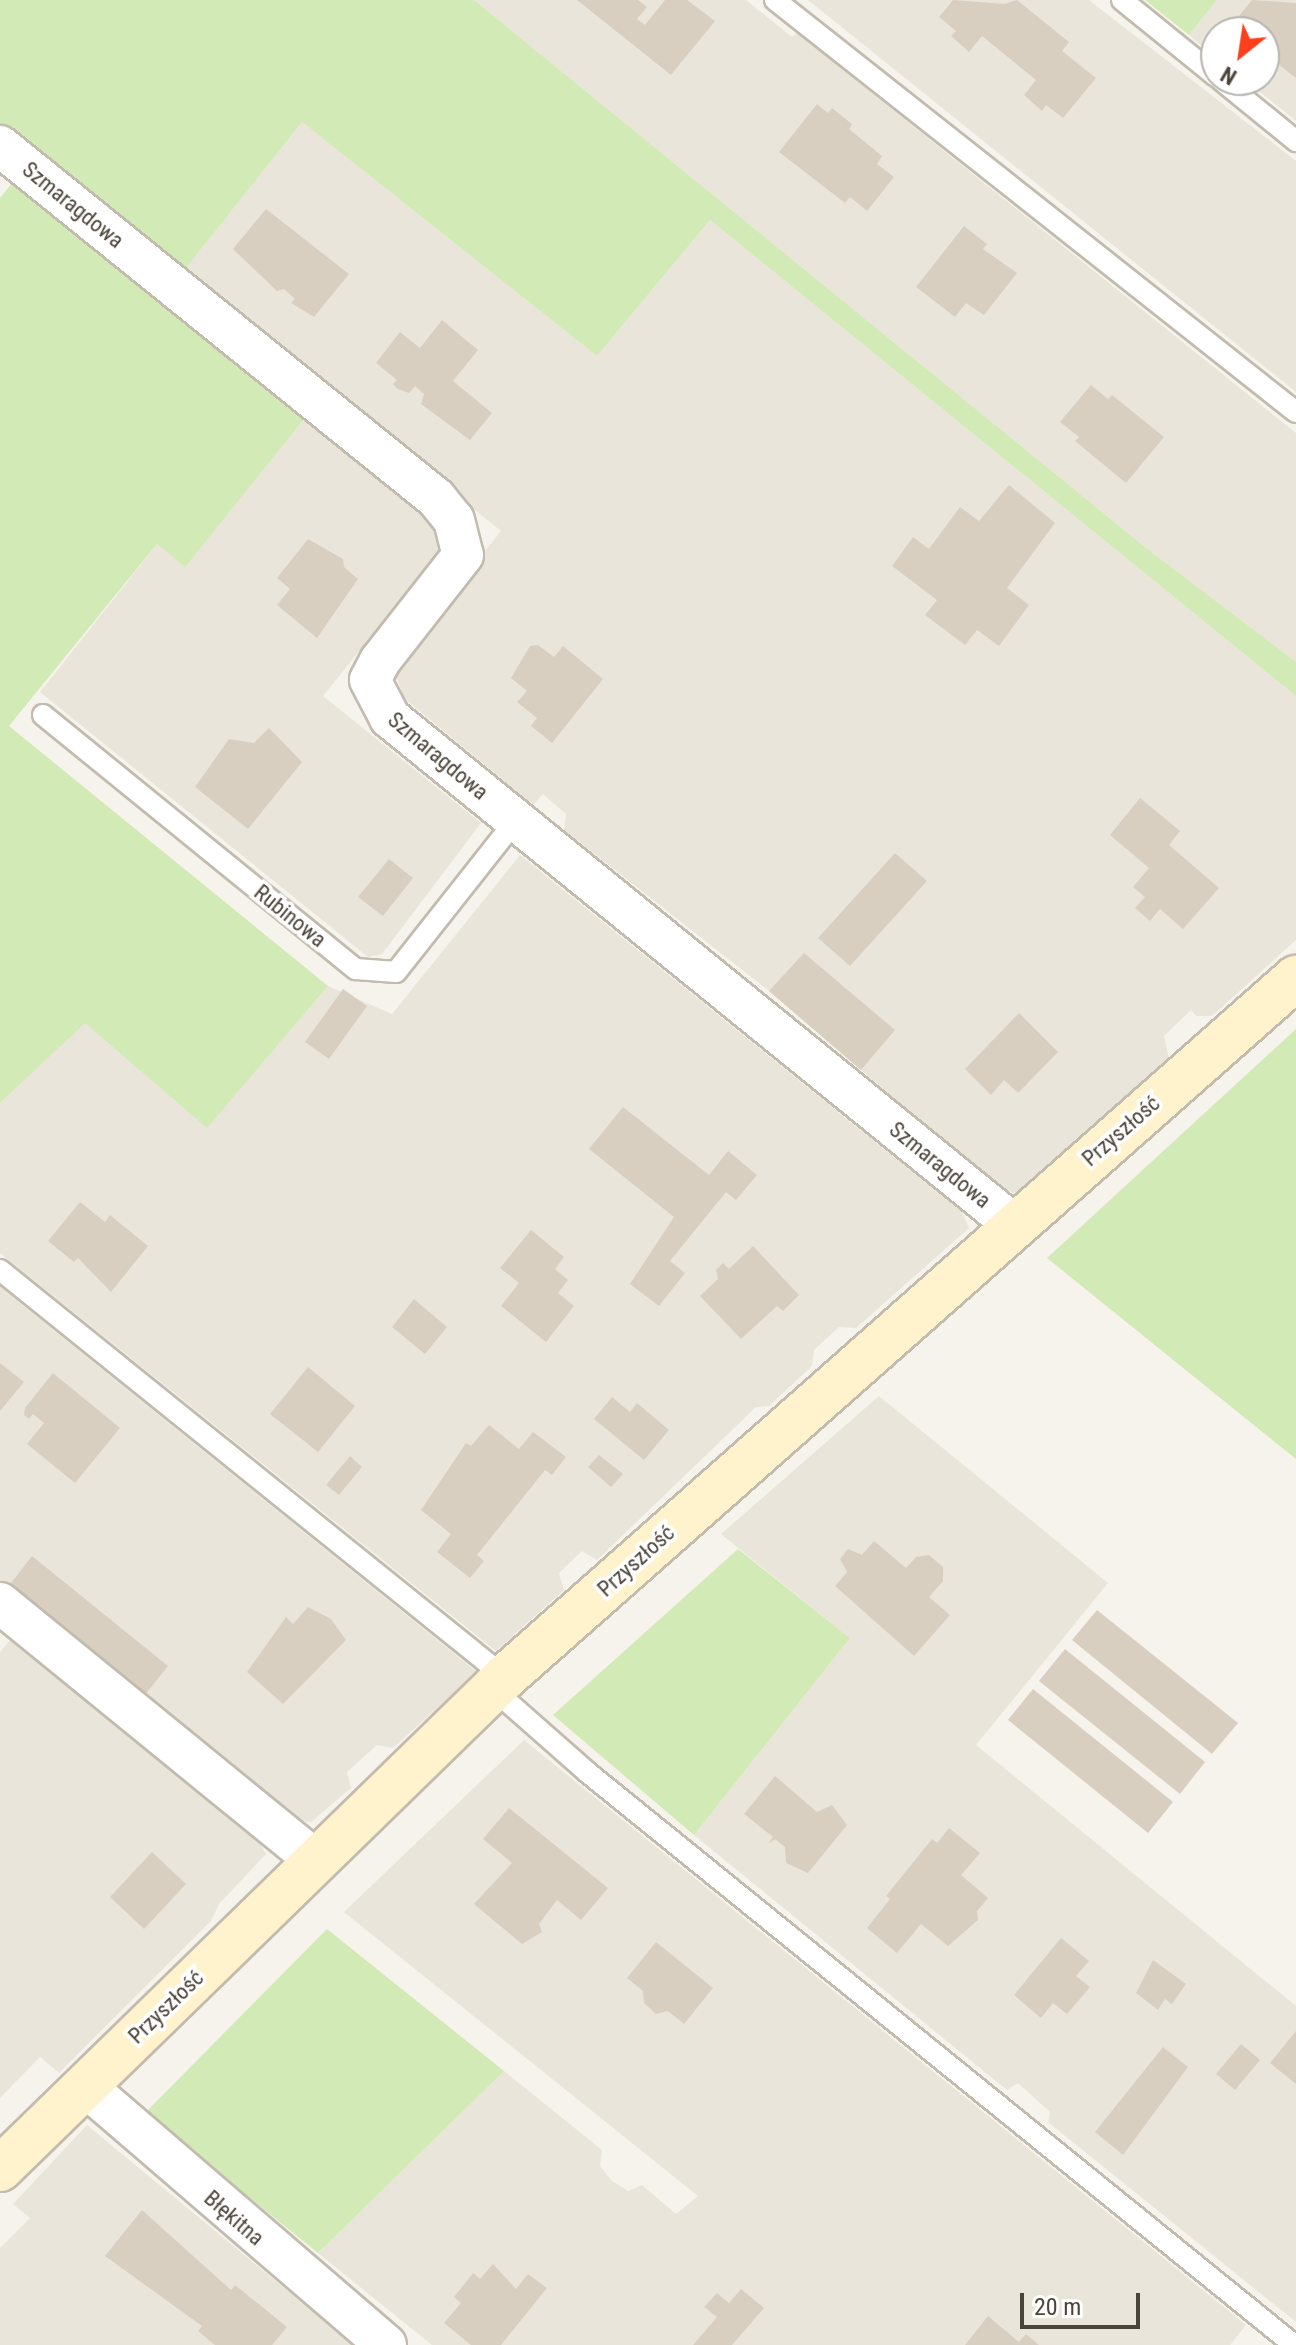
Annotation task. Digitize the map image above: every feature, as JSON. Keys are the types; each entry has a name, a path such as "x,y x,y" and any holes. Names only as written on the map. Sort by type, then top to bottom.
{"street":[{"name":"Szmaragdowa","path":"0,146 436,498 454,520 463,555 380,661 370,680 390,718 1013,1224"},
{"name":"Przyszłość","path":"0,2169 499,1683 1013,1224 1296,978"},
{"path":"0,1603 316,1861"},
{"name":"Błękitna","path":"85,2086 386,2345"}],"lane":[{"path":"775,0 1296,412"},
{"path":"1122,0 1200,63"},
{"path":"1240,96 1296,141"},
{"name":"Rubinowa","path":"43,715 356,969 378,974 396,972 516,820"},
{"path":"0,1270 499,1683 600,1782 1294,2345"}],"shaded area":[{"path":"474,0 746,0 792,37 797,33 1296,433 1296,662 1145,547"},
{"path":"808,0 1089,0 1200,86 1200,96 1212,96 1296,161 1296,392"},
{"path":"1217,0 1296,0 1296,121 1265,96 1280,96 1280,16 1204,16"},
{"path":"1200,21 1200,44 1189,35"},
{"path":"302,122 597,356 710,220 1296,696 1296,940 1212,1016 1196,1016 1191,1010 1164,1036 1169,1059 1016,1194 995,1185 769,991 564,830 566,814 543,794 533,805 404,698 393,667 501,531 182,273"},
{"path":"305,418 438,525 440,551 323,696 481,823 382,954 368,957 40,692 158,543 185,566"},
{"path":"520,855 962,1212 969,1228 856,1328 839,1327 814,1350 812,1366 769,1406 756,1407 597,1560 582,1551 559,1573 564,1590 496,1651 0,1253 0,1103 85,1022 207,1127 328,986 392,1014"},
{"path":"0,1287 477,1672 393,1748 377,1745 347,1772 351,1788 311,1822 295,1819 0,1581"},
{"path":"879,1396 1108,1583 976,1745 1296,2006 1296,2322 1048,2122 1050,2112 1018,2083 1007,2090 694,1835 850,1638 721,1534"},
{"path":"20,1628 233,1800 266,1854 219,1904 211,1921 59,2073 40,2057 0,2098 0,1652"},
{"path":"524,1740 1246,2325 1230,2345 432,2345 318,2253 504,2071 602,2150 600,2166 612,2181 628,2191 642,2185 676,2214 698,2196 344,1912"},
{"path":"87,2125 353,2345 0,2345 0,2248 30,2218 13,2204"}],"green space":[{"path":"0,0 474,0 1145,547 1296,662 1296,696 710,220 597,356 302,122 182,273 0,124"},
{"path":"1145,0 1217,0 1204,16 1200,16 1200,21 1189,35"},
{"path":"13,182 305,418 185,567 157,544 9,726 328,986 207,1128 85,1023 0,1103 0,198"},
{"path":"1296,1029 1296,1459 1047,1258"},
{"path":"738,1549 850,1638 694,1835 553,1715"},
{"path":"327,1929 504,2071 318,2253 145,2113"}],"building":[{"path":"577,0 638,0 647,7 637,19 645,25 665,0 687,0 715,21 671,75"},
{"path":"953,0 1005,4 1017,0 1069,42 1062,51 1096,78 1063,118 1046,105 1042,111 1024,95 1036,80 982,36 969,52 951,36 956,31 939,17"},
{"path":"1252,0 1296,3 1296,78 1280,66 1280,16 1239,16"},
{"path":"817,104 828,113 832,108 852,124 849,129 882,156 877,164 894,177 867,211 850,197 845,203 779,152"},
{"path":"266,209 349,274 314,317 291,303 295,299 284,289 277,291 233,249"},
{"path":"964,226 987,244 983,249 1017,273 984,315 966,303 955,317 916,287"},
{"path":"442,320 478,350 453,381 492,413 470,440 421,404 424,394 415,386 409,393 398,389 393,384 397,380 376,363 400,332 420,348"},
{"path":"1091,385 1108,399 1112,395 1164,437 1126,483 1075,441 1079,437 1060,422"},
{"path":"1009,485 1055,523 1007,588 1029,605 999,646 977,630 965,645 925,615 937,600 892,566 913,537 929,549 960,507 979,521"},
{"path":"308,539 343,559 344,567 358,579 317,638 277,605 290,589 277,578"},
{"path":"538,645 554,657 563,646 603,679 552,743 531,726 537,718 517,702 527,691 511,678 530,646"},
{"path":"269,728 302,762 248,829 195,787 229,739 254,743"},
{"path":"1140,798 1180,831 1169,845 1219,888 1183,929 1160,909 1150,921 1135,908 1145,897 1133,887 1149,868 1110,835"},
{"path":"895,853 927,881 850,966 818,938"},
{"path":"389,859 413,878 383,916 358,897"},
{"path":"804,953 895,1030 861,1070 769,991"},
{"path":"343,989 367,1006 329,1059 305,1042"},
{"path":"1019,1013 1058,1052 1018,1093 1004,1080 991,1095 965,1069"},
{"path":"623,1107 709,1175 728,1151 757,1175 736,1200 726,1192 670,1261 685,1273 659,1306 630,1284 674,1217 589,1149"},
{"path":"80,1202 105,1222 110,1215 148,1246 111,1292 78,1258 74,1262 48,1241"},
{"path":"531,1230 564,1257 555,1269 568,1280 558,1293 574,1306 546,1342 501,1306 519,1283 500,1268"},
{"path":"753,1246 799,1295 783,1311 777,1306 741,1339 700,1296 718,1279 716,1270 723,1263 729,1269"},
{"path":"414,1299 447,1327 425,1354 392,1327"},
{"path":"0,1363 24,1382 0,1411"},
{"path":"308,1367 355,1406 318,1452 270,1414"},
{"path":"53,1373 120,1428 75,1483 27,1444 44,1423 33,1414 29,1419 24,1415 25,1408"},
{"path":"612,1397 630,1412 637,1403 669,1430 644,1460 594,1419"},
{"path":"489,1425 519,1449 533,1432 566,1457 552,1475 545,1470 477,1555 484,1561 470,1578 437,1552 451,1534 421,1510 466,1443 471,1446"},
{"path":"599,1455 623,1474 611,1487 588,1467"},
{"path":"350,1456 362,1467 339,1495 326,1485"},
{"path":"874,1541 906,1568 916,1557 929,1555 943,1567 943,1581 929,1597 950,1615 914,1656 835,1586 847,1572 840,1559 848,1549 862,1555"},
{"path":"32,1556 168,1666 144,1696 8,1587"},
{"path":"308,1607 331,1619 346,1640 283,1704 247,1672 286,1617 293,1624"},
{"path":"1097,1610 1238,1723 1212,1754 1072,1640"},
{"path":"1065,1649 1205,1762 1180,1794 1039,1681"},
{"path":"1033,1689 1173,1802 1148,1833 1008,1720"},
{"path":"775,1776 817,1812 832,1805 847,1825 808,1873 786,1863 785,1847 775,1839 768,1844 773,1837 744,1814"},
{"path":"509,1808 608,1888 581,1920 557,1900 539,1924 542,1932 522,1944 474,1904 512,1863 483,1839"},
{"path":"949,1828 980,1853 961,1875 988,1898 977,1911 978,1920 948,1946 921,1924 897,1953 867,1928 890,1899 886,1896 932,1839 937,1843"},
{"path":"152,1852 186,1884 144,1929 110,1897"},
{"path":"1061,1938 1089,1961 1076,1976 1090,1987 1067,2014 1053,2003 1041,2018 1014,1995"},
{"path":"656,1942 713,1988 684,2024 668,2011 656,2014 644,2003 643,1991 627,1978"},
{"path":"1153,1960 1186,1984 1172,2004 1165,1999 1158,2010 1136,1993"},
{"path":"1296,2031 1296,2084 1270,2063"},
{"path":"1241,2044 1260,2060 1235,2090 1216,2074"},
{"path":"1163,2047 1188,2067 1123,2155 1095,2132"},
{"path":"142,2210 231,2290 235,2285 287,2327 272,2345 215,2345 198,2331 202,2326 105,2256"},
{"path":"493,2264 516,2289 528,2274 547,2288 501,2345 471,2345 444,2323 461,2303 454,2297 473,2273 480,2279"},
{"path":"741,2289 764,2308 732,2345 693,2345 717,2317 704,2307 717,2293 729,2303"},
{"path":"988,2316 1019,2342 1026,2334 1039,2345 965,2345"}]}
